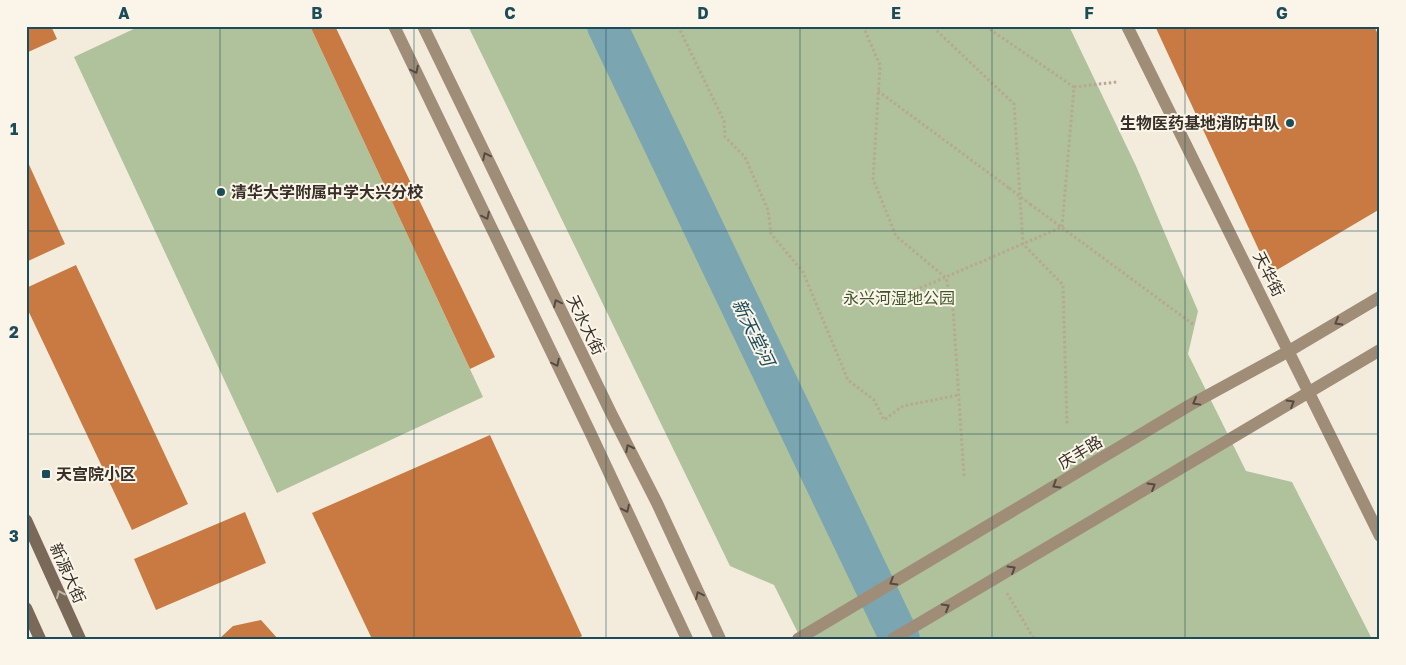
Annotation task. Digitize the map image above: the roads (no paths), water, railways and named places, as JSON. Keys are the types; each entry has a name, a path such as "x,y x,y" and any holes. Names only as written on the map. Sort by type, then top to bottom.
{"main road":[{"path":"394,26 582,414 687,639"},
{"name":"天水大街","path":"422,26 657,503 720,639"},
{"name":"天华街","path":"1127,26 1380,536"},
{"name":"庆丰路","path":"803,636 1190,405 1289,351 1380,297"},
{"path":"893,639 1380,350"},
{"name":"新源大街","path":"26,520 80,639"},
{"path":"26,608 40,639"}],"waterway":[{"name":"新天堂河","path":"607,26 900,639"}],"place":[{"name":"生物医药基地消防中队","path":"1290,123"},
{"name":"清华大学附属中学大兴分校","path":"221,192"},
{"name":"天宫院小区","path":"46,474"}],"park label":[{"name":"永兴河湿地公园","path":"899,298"}]}
